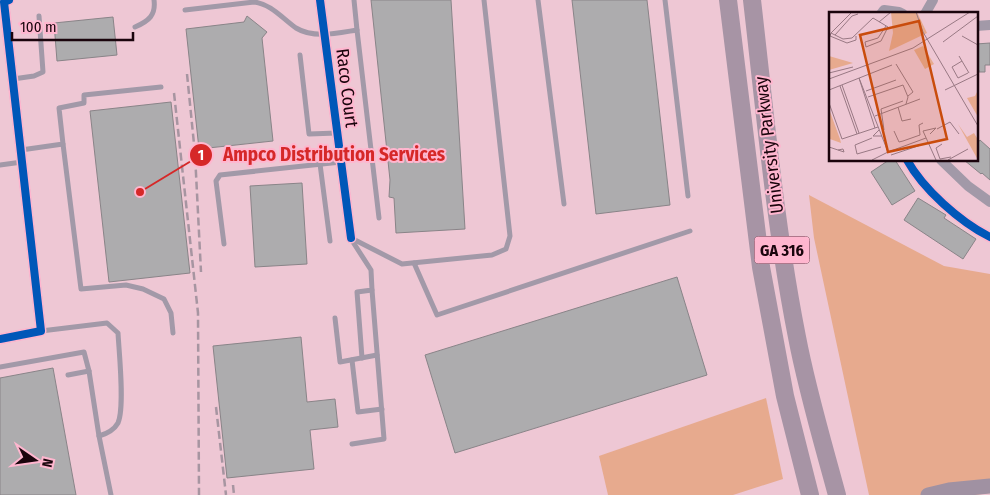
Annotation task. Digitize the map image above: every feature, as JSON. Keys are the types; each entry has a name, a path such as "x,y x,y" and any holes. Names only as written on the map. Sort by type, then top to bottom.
{"highway":[{"path":"724,0 730,19"},
{"name":"University Parkway","path":"728,0 761,267 785,396 810,495"},
{"name":"University Parkway","path":"752,0 788,287 797,338 837,495"}],"main road":[{"path":"928,495 949,490 990,486"}],"street":[{"name":"Raco Court","path":"320,0 351,238"},
{"path":"926,12 933,0"},
{"path":"0,339 41,331 5,1"},
{"path":"883,12 884,10 899,12"},
{"path":"908,161 914,173 934,195 977,230 990,237"},
{"path":"943,161 968,186 990,202"}],"lane":[{"path":"135,27 147,22 155,9 154,0"},
{"path":"354,0 379,218"},
{"path":"351,238 402,264 492,255 506,249 510,236 484,0"},
{"path":"538,0 564,204"},
{"path":"665,0 688,196"},
{"path":"185,10 254,2 264,3 298,29 325,35 357,30"},
{"path":"13,78 34,76 43,72 39,16"},
{"path":"300,55 309,134 337,133"},
{"path":"161,88 84,95 84,103 59,108 80,289 126,285 164,299 171,313 174,333"},
{"path":"21,150 63,144"},
{"path":"0,164 22,162"},
{"path":"224,244 216,181 220,175 341,162"},
{"path":"320,164 330,241"},
{"path":"414,263 437,315 690,231"},
{"path":"351,238 371,270 384,439 352,444"},
{"path":"362,358 357,292 372,290"},
{"path":"335,318 340,362 377,355"},
{"path":"41,331 106,323 118,333 121,365 121,405 118,423 107,434 99,436"},
{"path":"0,367 84,352 111,495"},
{"path":"352,360 358,412 382,409"},
{"path":"68,374 89,371"}],"shaded area":[{"path":"809,195 944,266 990,274 990,493 974,495 869,495 814,238"},
{"path":"766,398 783,479 733,495 608,495 599,456"}],"building":[{"path":"371,0 451,0 465,229 396,233 394,198 389,197 390,180"},
{"path":"572,0 647,0 670,205 596,214"},
{"path":"247,16 267,32 262,38 273,141 199,149 186,29 244,22"},
{"path":"113,17 117,55 57,61 54,23"},
{"path":"990,43 990,65 985,65 985,72 978,70 978,44"},
{"path":"171,102 190,273 109,282 90,111"},
{"path":"980,140 990,149 990,180 965,161 978,161 978,142"},
{"path":"888,161 896,161 915,191 892,205 871,172"},
{"path":"302,183 307,264 255,267 250,186"},
{"path":"918,198 946,215 944,218 976,239 963,259 904,220"},
{"path":"677,277 707,375 455,453 425,355"},
{"path":"301,337 307,402 335,399 338,427 310,430 314,469 227,478 213,346"},
{"path":"53,368 76,495 0,495 0,378"}],"railway":[{"path":"187,74 195,154 201,272"},
{"path":"174,93 198,313 199,495"},
{"path":"216,407 226,495"},
{"path":"233,485 234,495"}],"cycle path":[{"path":"0,339 41,331 4,2 9,0"},
{"path":"320,0 351,238"},
{"path":"908,161 922,182 943,204 978,231 990,237"}],"place":[{"name":"Ampco Distribution Services","path":"140,192"}]}
